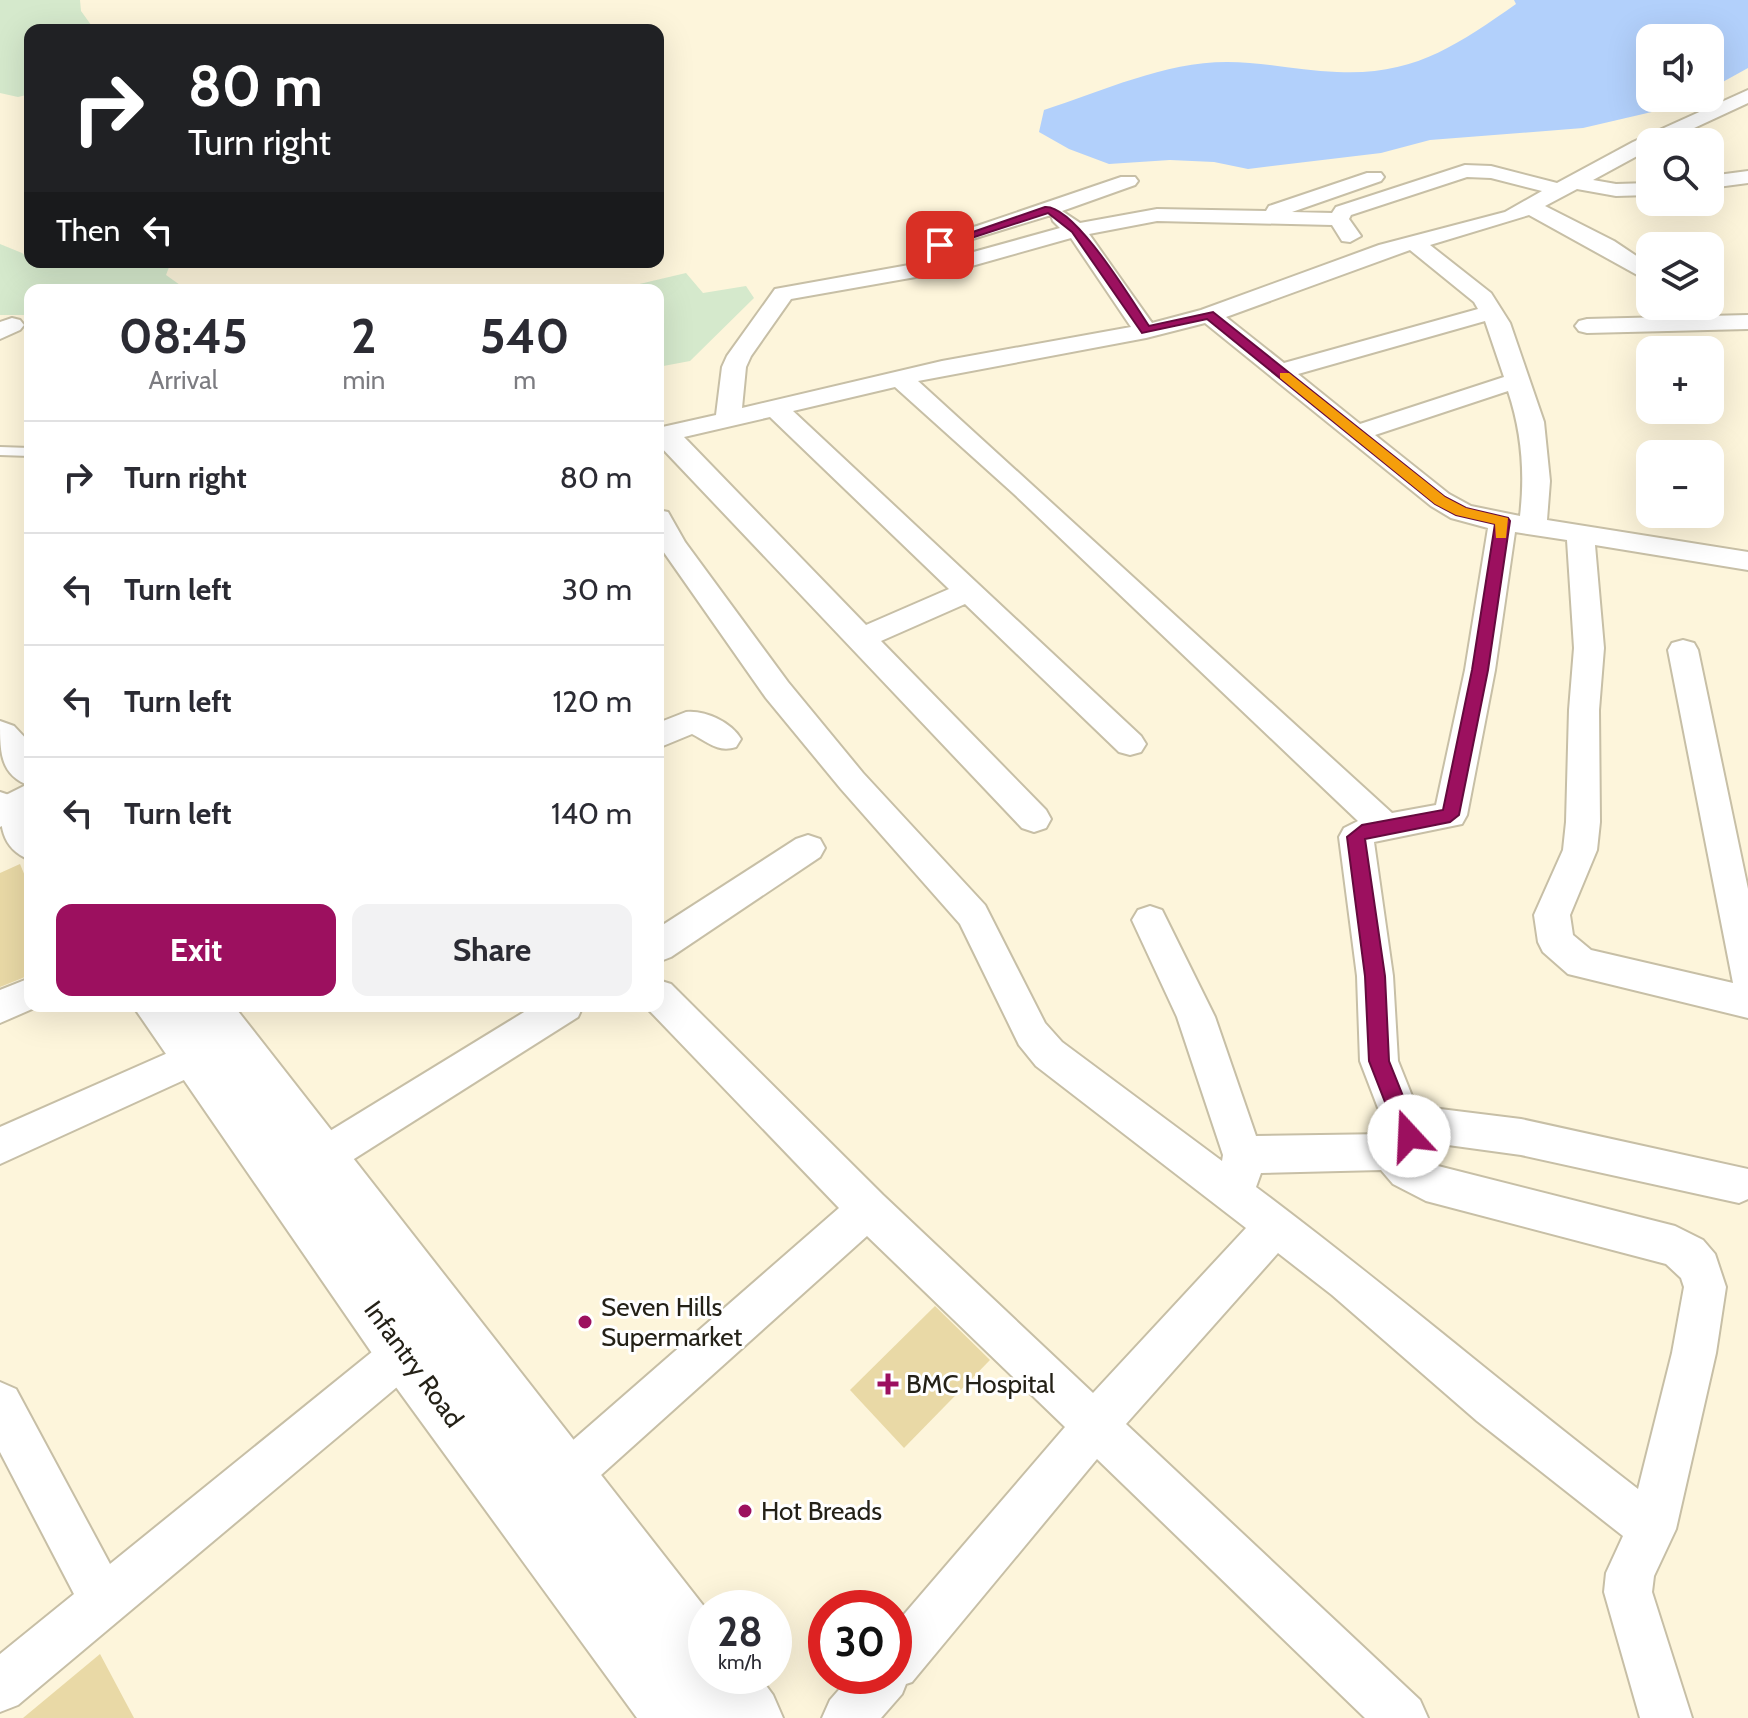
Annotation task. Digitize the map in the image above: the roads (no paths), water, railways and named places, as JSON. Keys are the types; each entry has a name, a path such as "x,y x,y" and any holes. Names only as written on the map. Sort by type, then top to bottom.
{"street":[{"path":"664,435 900,378 1146,331 1209,315 1370,256 1472,229 1532,208 1640,146 1748,96"},
{"path":"1338,219 1343,211 1355,206 1465,171 1491,172 1569,186 1636,189"},
{"path":"1253,218 1388,172"},
{"path":"1724,180 1748,177"},
{"path":"883,254 940,245 1128,181"},
{"path":"1532,208 1606,246 1636,266"},
{"path":"1049,209 1076,230 1146,331"},
{"path":"728,419 734,367 778,284 961,262 1076,230 1157,215 1338,219 1370,256"},
{"path":"1414,243 1483,298 1492,312 1531,422 1537,481 1533,524"},
{"path":"1280,372 1492,312"},
{"path":"1209,315 1440,500 1461,512 1748,561"},
{"path":"1718,320 1722,323"},
{"path":"1587,326 1748,322"},
{"path":"900,378 1013,476 1222,678 1386,827"},
{"path":"1357,433 1518,380"},
{"path":"775,408 1130,744"},
{"path":"664,437 1034,819"},
{"path":"1503,521 1480,670 1450,815 1362,832 1356,837 1375,976 1379,1061 1407,1171 1426,1182 1675,1246 1688,1254 1700,1268 1705,1287 1694,1353 1652,1529 1630,1573 1628,1592 1666,1718"},
{"path":"664,529 777,690 852,781 957,893 973,915 1032,1034 1049,1054 1347,1280 1493,1405 1652,1529"},
{"path":"1580,534 1589,648 1584,710 1583,822 1580,850 1552,915 1556,942 1581,963 1748,1002"},
{"path":"862,638 970,591"},
{"path":"1683,650 1748,976"},
{"path":"664,734 690,721 699,721 725,739"},
{"path":"664,943 808,848"},
{"path":"1150,920 1196,1017 1243,1155 1239,1199"},
{"path":"0,1007 24,996"},
{"path":"664,1001 868,1209 1402,1718"},
{"name":"Infantry Road","path":"167,1012 200,1032 321,1158 425,1337 565,1477 688,1638"},
{"path":"321,1158 555,1012"},
{"path":"0,1146 200,1032"},
{"name":"Infantry Road","path":"200,1032 425,1337 678,1718"},
{"path":"1243,1155 1398,1137 1521,1137 1739,1184"},
{"path":"565,1477 868,1209"},
{"path":"912,1643 1146,1366 1275,1226"},
{"path":"0,1687 425,1337"},
{"path":"0,1405 104,1602"},
{"path":"731,1694 750,1718"},
{"path":"848,1718 869,1694"}],"lane":[{"path":"0,451 24,452"}],"water":[{"path":"1514,0 1748,0 1748,68 1724,81 1724,24 1636,24 1636,112 1652,112 1583,128 1430,140 1381,153 1248,169 1214,162 1170,160 1109,164 1069,149 1039,132 1044,110 1134,79 1180,67 1227,62 1364,72 1412,63 1454,45 1516,4"}],"place":[{"name":"Seven Hills Supermarket","path":"585,1322"},
{"name":"BMC Hospital","path":"888,1384"},
{"name":"Hot Breads","path":"745,1511"}]}
